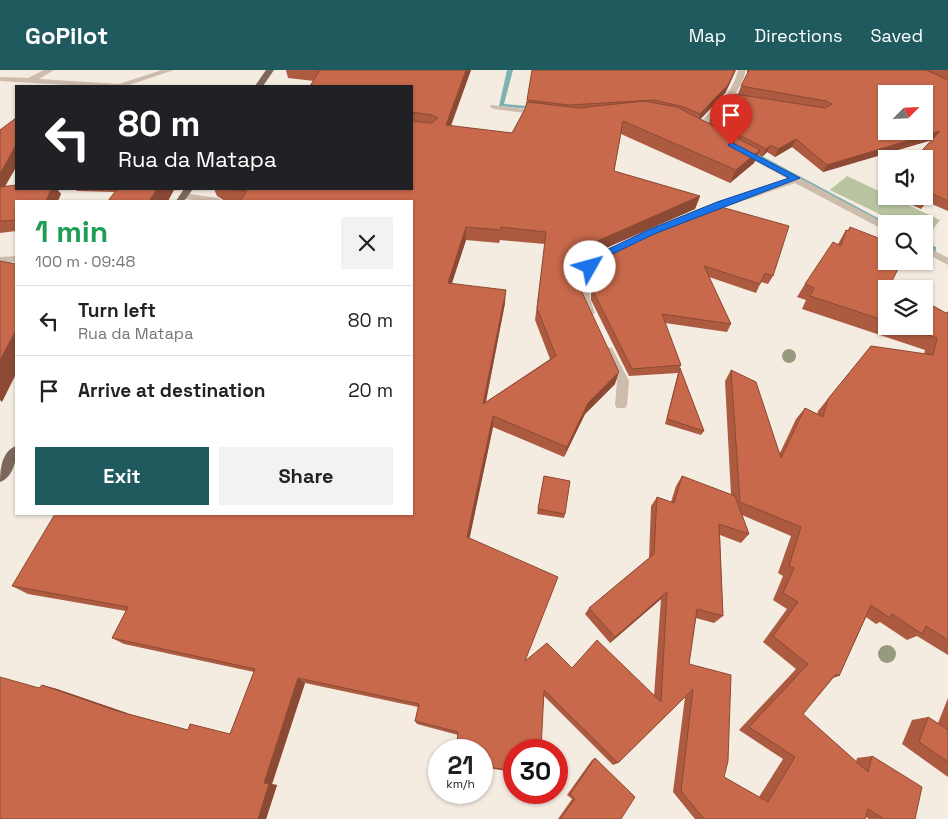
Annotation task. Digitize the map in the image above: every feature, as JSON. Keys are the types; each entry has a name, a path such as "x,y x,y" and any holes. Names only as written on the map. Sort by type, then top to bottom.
{"main road":[{"path":"260,85 270,70"},
{"path":"0,476 15,453"}],"street":[{"path":"31,80 50,70"},
{"path":"122,85 148,73 170,70"},
{"path":"708,132 695,126 730,96 742,76 742,70"},
{"path":"0,79 105,85"},
{"path":"730,96 739,98"},
{"path":"494,107 549,114"},
{"path":"734,146 878,224"},
{"path":"694,215 796,178"},
{"path":"184,195 212,200"},
{"path":"597,327 584,300 584,276 597,258 628,244"},
{"path":"933,253 948,262"},
{"path":"0,260 15,259"},
{"path":"606,345 623,381 621,405"}],"green space":[{"path":"847,176 878,191 878,205 908,205 929,215 881,215 830,190"},
{"path":"933,217 940,220 933,229"}],"building":[{"path":"320,70 466,70 446,125 512,133 527,102 579,108 644,101 677,107 760,150 736,170 623,121 614,171 700,196 595,242 580,262 580,288 619,372 588,403 567,447 493,416 467,537 558,577 525,661 547,643 572,668 597,640 661,702 667,592 615,637 589,608 654,554 657,497 674,503 682,476 735,496 749,534 719,524 723,616 697,609 689,664 731,675 728,761 724,777 768,802 795,757 749,727 808,664 773,636 798,602 783,593 794,568 789,566 801,527 740,502 731,370 756,382 781,458 805,408 823,417 828,399 871,346 933,355 937,338 928,335 933,335 933,306 946,313 948,312 948,640 926,626 922,634 892,614 890,618 871,605 839,676 836,674 803,714 868,772 872,756 922,787 915,819 884,819 868,809 865,819 704,819 681,791 693,689 618,763 544,690 542,739 503,739 503,769 493,768 493,739 457,739 458,732 415,721 419,704 298,678 264,783 269,784 258,819 0,819 0,677 39,688 42,685 117,711 188,730 190,724 230,734 255,669 112,638 128,607 12,586 54,515 413,515 413,200 241,200 247,191 238,190 413,190 413,121 432,123 438,118 432,115 413,112 413,85 311,85","holes":["466,227 500,230 501,227 546,232 537,308 556,356 483,404 506,290 448,283"]},
{"path":"532,70 735,70 728,85 700,114 684,107 654,100 569,105 527,100"},
{"path":"749,70 926,70 948,80 948,201 933,194 933,150 922,150 940,131 933,133 933,85 878,85 878,140 910,140 827,165 796,139 778,149 771,145 766,149 710,120 735,94 825,108 832,104 826,101 741,86"},
{"path":"15,119 15,147 0,174 0,130"},
{"path":"15,185 15,190 51,190 46,200 15,200 15,220 0,221 0,187"},
{"path":"116,190 156,190 150,200 109,200"},
{"path":"714,205 789,226 773,276 765,273 760,284 704,266 731,324 662,314 681,365 632,369 593,291 593,268 604,253 657,227"},
{"path":"850,227 878,238 878,270 898,270 892,280 878,280 878,318 810,296 814,288 805,284 833,242 841,246 846,230 849,231"},
{"path":"0,261 15,264 15,332 0,360"},
{"path":"680,368 704,431 667,419"},
{"path":"544,476 570,481 565,514 538,509"},
{"path":"928,717 948,730 948,762 919,742"},
{"path":"595,758 635,797 621,819 560,819 575,799 570,794"}],"waterway":[{"path":"510,70 501,105 537,109"},
{"path":"747,150 878,220"}],"route":[{"path":"590,267 597,258 651,232 720,204 796,178 731,145"}]}
